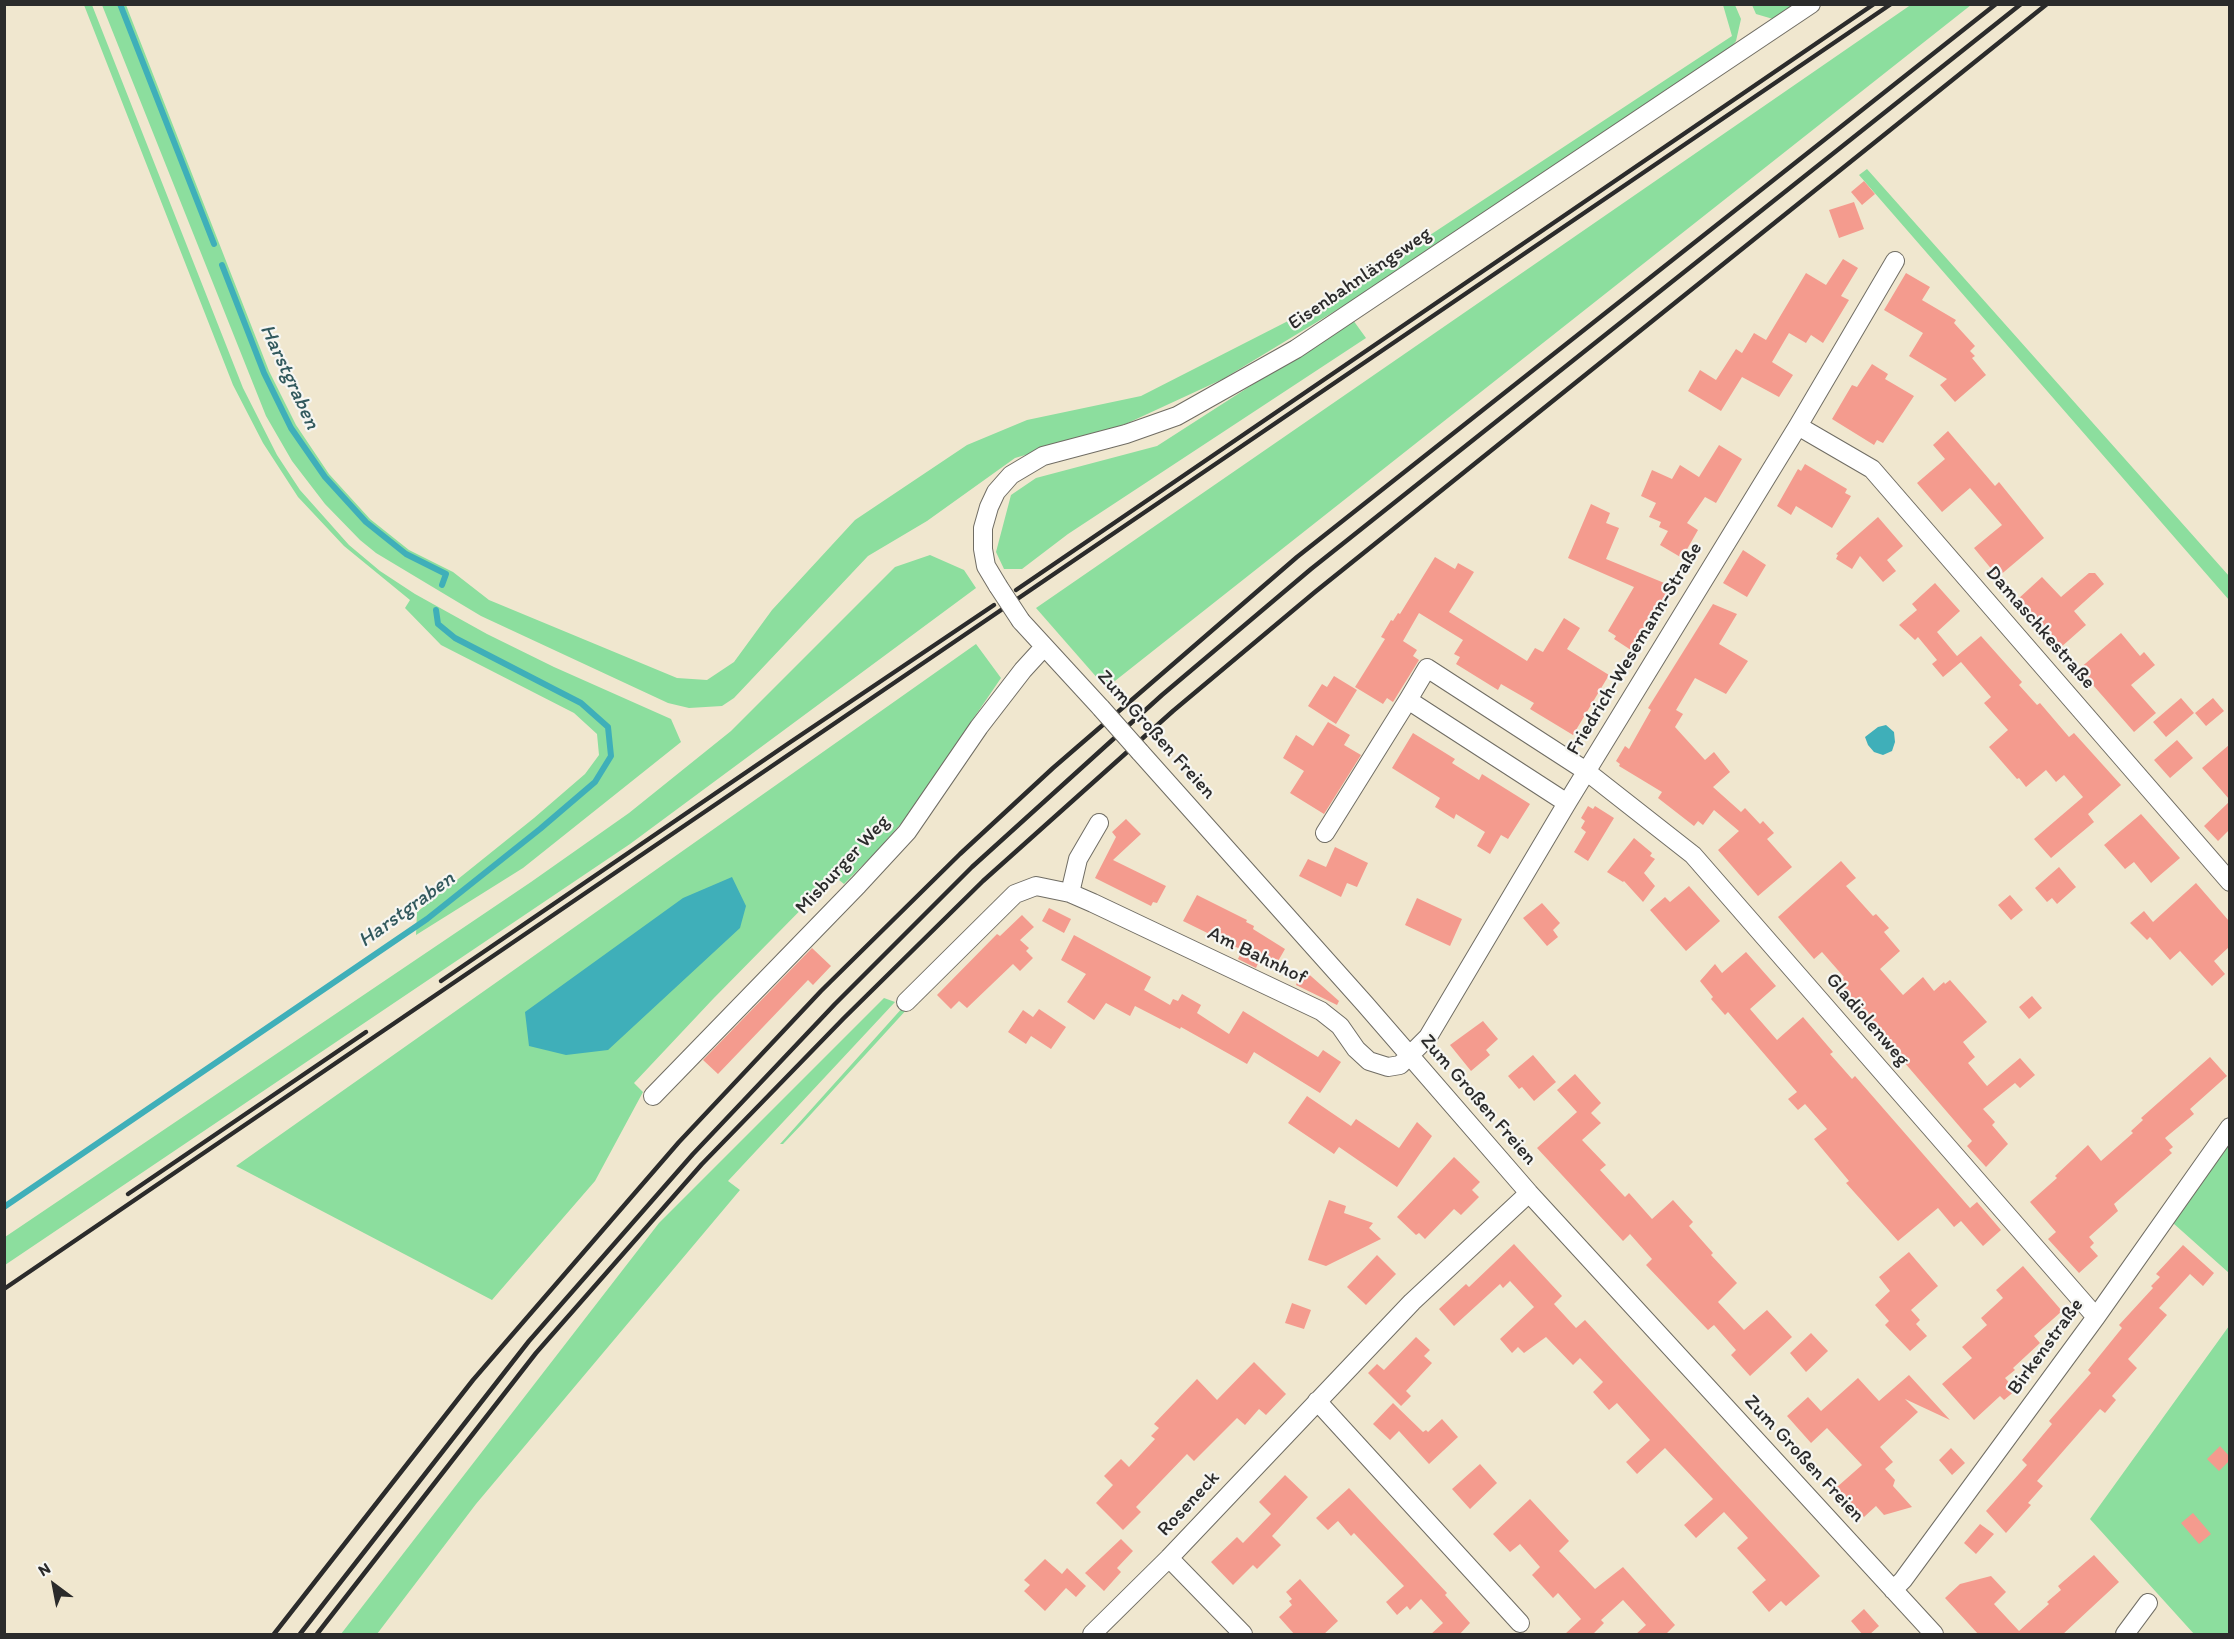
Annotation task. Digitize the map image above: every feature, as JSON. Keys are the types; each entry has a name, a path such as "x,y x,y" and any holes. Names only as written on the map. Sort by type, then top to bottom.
{"street":[{"name":"Eisenbahnlängsweg","path":"998,586 986,566 983,528 996,492 1011,476 1043,456 1126,434 1177,416 1296,350 1811,4"},
{"name":"Friedrich-Wesemann-Straße","path":"1409,1056 1428,1037 1586,771 1798,426 1895,261"},
{"name":"Damaschkestraße","path":"1798,426 1872,469 2229,882"},
{"name":"Zum Großen Freien","path":"998,586 1021,621 1365,1004 1529,1193 1934,1635"},
{"name":"Misburger Weg","path":"653,1096 907,832 979,727 1044,647"},
{"name":"Gladiolenweg","path":"1408,700 1427,668 1586,771 1693,855 2096,1317"},
{"path":"1325,833 1408,700 1567,803"},
{"path":"1070,893 1078,860 1099,823"},
{"name":"Am Bahnhof","path":"906,1002 1015,894 1036,886 1070,893 1321,1011 1340,1026 1356,1049 1369,1061 1388,1067 1400,1065 1409,1056"},
{"name":"Birkenstraße","path":"1893,1590 1903,1580 2096,1317 2229,1127"},
{"name":"Roseneck","path":"1092,1635 1169,1558 1412,1302 1529,1193"},
{"path":"1317,1401 1520,1623"},
{"path":"1169,1558 1243,1635"},
{"path":"2125,1635 2148,1603"}],"green space":[{"path":"1912,4 1971,5 1106,688 1036,608"},
{"path":"84,5 92,5 243,388 277,455 300,490 349,545 380,571 415,594 487,634 554,667 671,719 681,742 523,868 416,935 417,912 585,774 599,755 597,734 574,713 441,645 405,608 410,600 344,546 298,497 263,443 233,385"},
{"path":"102,5 126,5 269,371 296,425 329,474 370,519 409,550 453,572 489,600 677,678 707,680 734,662 772,610 855,520 967,445 1027,420 1141,396 1339,295 1732,36 1723,5 1735,5 1741,19 1736,41 1730,49 1373,288 1223,379 1117,428 1015,458 927,521 868,556 734,698 722,706 689,708 668,703 481,616 376,553 325,504 292,461 266,416"},
{"path":"1752,5 1797,5 1773,19 1756,14"},
{"path":"1867,169 2229,576 2229,600 1859,175"},
{"path":"1353,320 1366,338 1068,534 1022,569 1004,569 996,552 1011,495 1036,478 1157,446"},
{"path":"930,555 964,570 976,588 630,844 5,1265 5,1237 531,882 629,813 731,731 895,567"},
{"path":"976,644 1001,678 905,819 844,884 834,876 634,1083 643,1092 595,1181 492,1300 236,1166"},
{"path":"884,998 895,1002 728,1181 740,1190 476,1504 377,1634 341,1634 659,1223"},
{"path":"904,1006 908,1008 802,1124 783,1144 780,1144"},
{"path":"2229,1144 2229,1273 2173,1223"},
{"path":"2229,1326 2229,1634 2194,1634 2090,1519"}],"water":[{"path":"1886,725 1894,732 1895,742 1892,751 1883,755 1874,752 1865,737 1878,727"},
{"path":"732,877 746,906 740,928 608,1050 566,1055 529,1046 525,1012 683,898"}],"building":[{"path":"1864,181 1875,194 1862,205 1851,192"},
{"path":"1854,202 1864,229 1839,238 1829,210"},
{"path":"1843,259 1858,268 1841,296 1849,300 1823,343 1811,335 1806,343 1789,333 1772,362 1793,375 1779,397 1742,377 1721,411 1688,391 1700,370 1716,380 1736,349 1742,353 1754,333 1766,340 1806,273 1826,285"},
{"path":"1906,273 1930,287 1922,300 1956,320 1954,323 1975,346 1970,351 1975,356 1972,358 1986,375 1955,402 1940,385 1947,379 1909,356 1923,333 1884,310"},
{"path":"1872,364 1888,374 1885,379 1914,396 1883,443 1877,440 1874,445 1832,419 1852,385 1857,387"},
{"path":"1948,431 1995,486 1999,482 2044,538 1998,577 1974,548 2002,525 1970,488 1942,512 1917,483 1945,459 1933,445"},
{"path":"1719,445 1742,459 1716,503 1705,497 1687,523 1698,530 1682,558 1660,545 1668,531 1659,527 1661,522 1649,517 1656,503 1641,496 1652,470 1672,479 1680,465 1699,477"},
{"path":"1805,464 1847,489 1845,493 1851,496 1832,528 1796,506 1791,515 1777,506 1798,469 1801,471"},
{"path":"1591,504 1610,513 1606,523 1619,528 1606,559 1674,587 1668,602 1665,600 1634,652 1614,639 1616,636 1608,631 1634,587 1568,558"},
{"path":"1878,517 1903,546 1887,560 1896,571 1883,582 1860,556 1852,569 1836,559 1838,555 1836,554"},
{"path":"1743,550 1766,565 1747,597 1723,583"},
{"path":"1435,557 1455,569 1458,563 1474,572 1449,612 1527,661 1535,648 1543,652 1564,618 1580,628 1567,649 1609,675 1573,735 1530,709 1534,703 1501,684 1498,690 1456,664 1460,657 1454,654 1463,640 1419,613 1403,641 1417,650 1413,656 1419,660 1393,702 1387,698 1383,704 1355,687 1385,639 1381,637 1391,620 1393,621 1398,613 1400,614"},
{"path":"2089,573 2095,573 2104,584 2074,611 2086,625 2060,648 2018,599 2042,577 2061,597"},
{"path":"1935,583 1960,611 1937,632 1957,656 1981,636 2022,682 2019,685 2037,705 2040,703 2069,737 2074,733 2121,785 2088,814 2094,822 2051,858 2034,839 2083,797 2064,775 2056,782 2046,770 2026,787 2019,778 2017,779 1989,747 2008,730 1984,703 1991,697 1961,662 1943,677 1932,664 1937,660 1918,637 1915,640 1899,625 1917,610 1912,604"},
{"path":"1713,604 1737,614 1719,644 1748,661 1726,694 1695,678 1676,710 1683,714 1675,727 1705,760 1714,752 1730,772 1713,787 1741,812 1745,808 1760,824 1763,821 1774,833 1767,839 1792,867 1758,896 1718,850 1739,831 1714,810 1703,825 1698,821 1694,826 1658,798 1662,792 1619,766 1620,764 1616,761 1625,746 1629,749 1651,710 1648,708"},
{"path":"2121,633 2140,656 2144,652 2155,665 2131,685 2156,713 2134,732 2079,669"},
{"path":"1334,676 1357,690 1336,724 1308,706 1322,684 1327,687"},
{"path":"2181,698 2194,713 2166,737 2153,722"},
{"path":"2213,698 2224,711 2206,726 2195,713"},
{"path":"1328,722 1350,735 1344,745 1361,755 1324,814 1290,793 1304,771 1283,758 1296,735 1313,746"},
{"path":"1413,733 1455,759 1452,763 1479,780 1482,774 1530,804 1508,839 1501,835 1490,854 1477,846 1485,832 1456,814 1454,819 1435,807 1440,798 1392,768"},
{"path":"2177,740 2193,758 2170,778 2154,760"},
{"path":"2229,745 2229,799 2202,768"},
{"path":"2229,802 2229,830 2218,841 2204,826"},
{"path":"1588,806 1593,809 1595,806 1614,818 1588,861 1574,852 1586,832 1581,828 1585,821 1581,818"},
{"path":"2141,814 2180,858 2151,883 2134,862 2125,869 2104,845"},
{"path":"1126,819 1141,834 1113,860 1166,886 1157,903 1153,902 1151,906 1095,878 1116,837 1112,832"},
{"path":"1634,838 1652,853 1650,856 1655,859 1644,873 1655,886 1643,902 1624,881 1607,872"},
{"path":"1335,847 1368,863 1357,887 1347,883 1341,897 1299,876 1308,859 1326,867"},
{"path":"1841,861 1856,878 1846,886 1873,916 1876,914 1889,928 1884,932 1900,951 1880,969 1903,995 1923,977 1934,991 1950,980 1987,1022 1963,1042 1975,1057 1968,1063 1987,1086 2020,1058 2035,1075 2020,1088 2015,1083 1983,1109 1995,1122 1992,1125 2008,1144 1986,1167 1967,1146 1972,1141 1836,983 1844,977 1822,952 1814,959 1778,917"},
{"path":"2059,867 2076,887 2057,904 2052,898 2047,902 2035,888"},
{"path":"2196,883 2229,921 2229,947 2214,961 2225,974 2212,986 2180,951 2170,960 2150,937 2147,940 2130,923 2144,911 2153,922"},
{"path":"1689,886 1720,921 1686,951 1650,910 1665,897 1670,902"},
{"path":"1197,895 1247,920 1246,922 1254,926 1253,929 1285,949 1277,963 1261,956 1256,968 1238,959 1242,950 1183,921"},
{"path":"2010,895 2023,910 2011,920 1998,905"},
{"path":"1417,898 1462,919 1450,946 1405,925"},
{"path":"1542,903 1560,923 1553,930 1558,937 1547,946 1523,918"},
{"path":"1049,908 1071,919 1064,933 1042,921"},
{"path":"1022,915 1034,927 1020,940 1029,948 1026,951 1033,958 1020,971 1013,964 967,1008 959,1001 951,1009 937,995 997,934 1000,936"},
{"path":"1074,935 1151,977 1144,990 1170,1005 1173,999 1178,1001 1182,994 1201,1005 1197,1013 1229,1034 1243,1011 1318,1057 1323,1050 1341,1062 1320,1093 1254,1052 1247,1064 1181,1027 1180,1029 1135,1006 1130,1016 1106,1003 1094,1020 1067,1002 1086,974 1061,960"},
{"path":"812,948 831,966 813,985 808,980 718,1074 703,1060"},
{"path":"1746,952 1776,986 1750,1009 1777,1040 1803,1017 1833,1052 1830,1054 1852,1079 1855,1076 1970,1208 1977,1202 2001,1230 1983,1246 1961,1221 1954,1227 1938,1208 1898,1241 1846,1183 1849,1181 1814,1139 1827,1129 1805,1104 1798,1110 1788,1099 1797,1092 1728,1012 1725,1015 1711,999 1713,997 1700,981 1715,964 1722,973"},
{"path":"1303,969 1339,1001 1337,1005 1296,985"},
{"path":"2032,996 2042,1008 2029,1019 2019,1007"},
{"path":"1039,1009 1066,1027 1051,1049 1031,1036 1026,1044 1008,1032 1023,1010 1033,1017"},
{"path":"1483,1021 1498,1039 1486,1050 1490,1055 1471,1071 1450,1045"},
{"path":"1533,1055 1556,1082 1534,1101 1508,1076"},
{"path":"2210,1057 2227,1076 2190,1109 2194,1114 2165,1138 2173,1147 2169,1150 2172,1153 2114,1204 2118,1211 2089,1237 2094,1243 2090,1247 2098,1256 2079,1273 2048,1239 2056,1232 2030,1202 2057,1178 2055,1176 2088,1145 2101,1161 2133,1133 2131,1131 2143,1120 2141,1118"},
{"path":"1575,1074 1601,1103 1591,1113 1601,1123 1582,1140 1606,1165 1600,1170 1625,1197 1629,1193 1652,1219 1673,1200 1693,1222 1689,1226 1713,1253 1711,1255 1737,1283 1718,1302 1744,1330 1767,1310 1792,1337 1750,1376 1731,1355 1736,1350 1714,1325 1708,1330 1646,1265 1652,1259 1630,1234 1623,1241 1537,1148 1577,1112 1557,1090"},
{"path":"1307,1096 1351,1126 1356,1119 1399,1148 1417,1122 1432,1136 1397,1187 1339,1147 1334,1154 1288,1123"},
{"path":"1454,1157 1480,1182 1472,1190 1479,1197 1461,1215 1454,1209 1425,1239 1419,1233 1416,1235 1397,1217"},
{"path":"1329,1200 1346,1206 1344,1213 1373,1223 1369,1228 1381,1239 1326,1266 1308,1260"},
{"path":"1514,1244 1562,1296 1554,1304 1576,1328 1585,1320 1820,1576 1786,1606 1781,1601 1769,1612 1752,1592 1766,1580 1737,1548 1748,1538 1724,1512 1696,1538 1684,1525 1713,1499 1665,1448 1637,1474 1626,1462 1650,1440 1617,1403 1609,1410 1593,1392 1603,1382 1580,1358 1573,1365 1546,1337 1524,1353 1518,1347 1512,1353 1500,1339 1534,1307 1510,1281 1503,1288 1500,1284 1454,1326 1439,1309 1466,1284 1469,1287"},
{"path":"2183,1245 2214,1273 2203,1286 2190,1274 2159,1308 2167,1315 2128,1359 2137,1368 2112,1396 2116,1400 2105,1413 2100,1409 2037,1481 2043,1486 2028,1503 2031,1505 2006,1533 1986,1511 2027,1465 2022,1460 2052,1424 2049,1421 2091,1373 2088,1370 2122,1328 2119,1325 2153,1288 2151,1286 2160,1277 2156,1274"},
{"path":"1909,1252 1938,1286 1911,1310 1920,1320 1916,1324 1927,1336 1910,1351 1885,1325 1889,1321 1875,1305 1890,1291 1879,1277"},
{"path":"1377,1255 1396,1274 1366,1305 1347,1287"},
{"path":"2023,1266 2062,1311 2034,1336 2040,1343 2005,1378 2016,1390 2004,1400 2000,1396 1974,1420 1942,1384 1972,1358 1962,1347 1987,1325 1981,1318 2003,1298 1996,1290"},
{"path":"1292,1303 1311,1310 1304,1329 1285,1323"},
{"path":"1811,1333 1828,1351 1806,1372 1790,1353"},
{"path":"1416,1337 1430,1350 1424,1356 1432,1363 1406,1391 1411,1396 1401,1406 1368,1373 1377,1364 1384,1370"},
{"path":"1254,1362 1286,1394 1266,1415 1259,1409 1245,1425 1237,1418 1194,1461 1187,1454 1136,1507 1141,1512 1123,1530 1096,1503 1113,1485 1104,1476 1121,1459 1129,1467 1155,1439 1151,1436 1159,1428 1154,1424 1197,1379 1217,1400"},
{"path":"1909,1375 1950,1420 1905,1399 1918,1412 1880,1447 1893,1462 1885,1469 1895,1480 1893,1486 1912,1507 1884,1515 1876,1506 1864,1517 1837,1487 1862,1465 1827,1428 1811,1443 1787,1416 1808,1397 1821,1411 1858,1378 1879,1401"},
{"path":"1393,1403 1423,1432 1426,1430 1428,1432 1442,1419 1458,1437 1429,1464 1399,1431 1390,1440 1373,1424"},
{"path":"2220,1446 2229,1456 2229,1461 2219,1471 2207,1459"},
{"path":"1951,1448 1965,1463 1952,1475 1939,1460"},
{"path":"1480,1464 1497,1483 1470,1509 1452,1489"},
{"path":"1285,1475 1308,1497 1272,1536 1281,1545 1257,1569 1253,1565 1233,1585 1211,1562 1237,1537 1243,1543 1271,1514 1259,1502"},
{"path":"1349,1488 1447,1593 1445,1595 1470,1623 1459,1635 1430,1635 1443,1623 1421,1599 1410,1610 1407,1606 1397,1615 1386,1602 1404,1586 1354,1533 1351,1536 1338,1521 1328,1530 1316,1518"},
{"path":"1530,1499 1569,1541 1559,1551 1595,1589 1623,1567 1675,1625 1665,1635 1635,1635 1646,1625 1623,1600 1601,1620 1604,1623 1592,1635 1564,1635 1581,1619 1558,1593 1553,1598 1532,1575 1540,1567 1520,1544 1510,1552 1493,1534"},
{"path":"2193,1513 2211,1534 2199,1544 2181,1523"},
{"path":"1980,1524 1994,1534 1976,1554 1964,1543"},
{"path":"1121,1539 1133,1551 1117,1568 1121,1572 1104,1591 1085,1573"},
{"path":"2094,1555 2119,1582 2062,1635 1979,1635 1945,1598 1960,1584 1991,1576 2006,1592 1994,1604 2019,1631 2049,1604 2047,1602 2061,1590 2058,1586"},
{"path":"1045,1559 1062,1574 1067,1568 1086,1586 1076,1597 1066,1588 1045,1611 1024,1591 1030,1585 1024,1580"},
{"path":"1300,1579 1338,1621 1323,1635 1295,1635 1279,1617 1292,1605 1289,1601 1292,1599 1286,1592"},
{"path":"1864,1609 1879,1626 1869,1635 1863,1635 1851,1621"}],"waterway":[{"name":"Harstgraben","path":"120,4 214,244"},
{"name":"Harstgraben","path":"222,265 264,373 291,428 325,477 366,522 406,554 446,574 442,585"},
{"name":"Harstgraben","path":"4,1207 427,919 595,782 611,756 608,727 581,703 455,638 438,624 436,610"}],"railway":[{"path":"1016,590 1874,4"},
{"path":"4,1289 1891,4"},
{"path":"274,1634 473,1380 679,1142 821,991 960,854 1053,768 1297,557 1996,4"},
{"path":"300,1634 529,1341 693,1154 835,1004 972,867 1162,695 1311,569 2021,4"},
{"path":"317,1634 536,1353 702,1164 844,1018 983,881 1173,711 1315,592 2047,4"},
{"path":"441,981 994,605"},
{"path":"128,1194 366,1032"}]}
